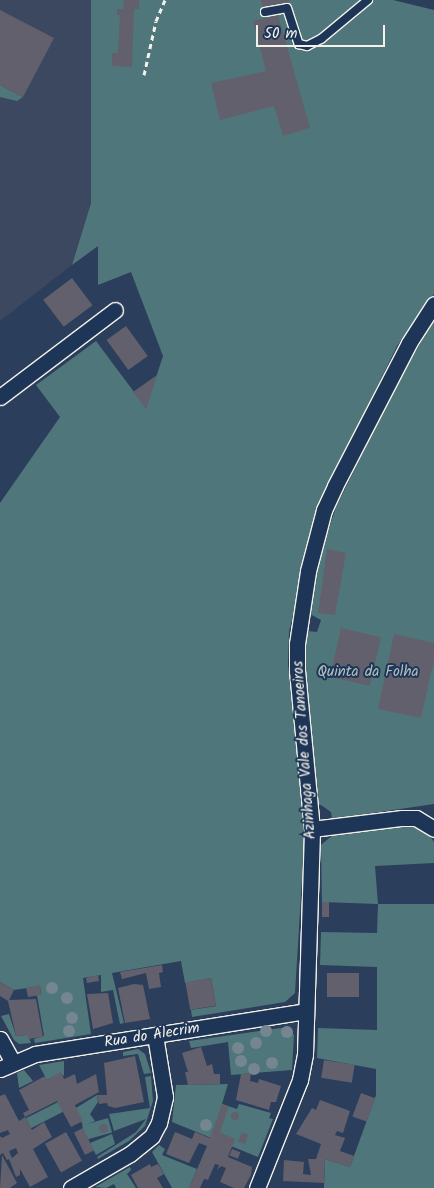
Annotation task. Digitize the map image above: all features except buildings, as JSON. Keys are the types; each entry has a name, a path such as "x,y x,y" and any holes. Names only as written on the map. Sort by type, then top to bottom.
{"street":[{"name":"Azinhaga Vale dos Tanoeiros","path":"257,1188 300,1080 305,1054 312,829 297,671 301,613 316,538 335,486 409,343 434,304"},
{"path":"0,397 115,310"},
{"path":"312,829 402,818 416,818 434,829"},
{"name":"Rua do Alecrim","path":"6,1066 47,1052 306,1011"},
{"path":"71,1188 130,1154 152,1136 159,1123 165,1097 155,1035"},
{"path":"0,1039 6,1066"}],"lane":[{"path":"265,12 287,8 298,41 304,46 321,39 368,0"}],"path":[{"path":"144,75 156,21 165,0"}],"shaded area":[{"path":"0,0 91,0 93,162 91,203 72,265 0,321"}],"green space":[{"path":"91,0 393,0 434,10 434,294 397,346 319,505 289,632 288,664 305,830 295,993 285,1002 192,1017 191,1010 216,1006 211,978 185,983 181,961 112,973 124,1023 120,1024 113,990 101,992 101,975 83,978 91,1034 35,1043 34,1039 44,1036 37,995 41,994 40,986 14,990 0,982 0,503 60,417 36,385 96,341 146,408 163,356 131,272 98,285 98,246 72,265 91,203"},
{"path":"0,85 23,97 17,101 0,97"},
{"name":"Quinta da Folha","path":"434,320 434,804 332,819 331,812 321,805 315,804 302,667 307,631 317,632 321,620 310,614 317,565 336,507 399,380"},
{"path":"404,825 417,828 429,835 434,842 434,863 375,866 378,904 322,902 321,845 335,833"},
{"path":"378,904 434,904 434,1188 324,1188 325,1159 350,1167 376,1095 376,1069 317,1058 318,1028 377,1030 377,967 320,965 321,932 377,933"},
{"path":"9,1014 16,1036 28,1035 31,1043 19,1044 14,1040 1,1016"},
{"path":"288,1027 294,1035 292,1070 231,1075 228,1042 191,1048 189,1041"},
{"path":"138,1049 145,1054 151,1073 144,1074 138,1054 123,1056 123,1052"},
{"path":"64,1061 64,1076 60,1073 47,1080 39,1065"},
{"path":"24,1070 33,1081 19,1088 17,1073"},
{"path":"151,1076 153,1101 145,1126 129,1141 98,1159 97,1157 136,1132 146,1119 114,1131 109,1114 150,1108 145,1077"},
{"path":"228,1084 222,1104 237,1109 239,1104 271,1113 269,1118 273,1119 258,1157 172,1122 176,1085"},
{"path":"97,1095 98,1102 90,1114 95,1121 83,1126 76,1108"},
{"path":"58,1102 63,1112 31,1128 26,1118"},
{"path":"108,1118 112,1132 86,1140 82,1125"},
{"path":"112,1134 115,1144 96,1155 90,1143"},
{"path":"159,1145 165,1149 162,1155 197,1169 189,1188 172,1188 152,1152"},
{"path":"130,1167 131,1170 127,1174 136,1188 116,1188 114,1184 106,1188 95,1187"}]}
